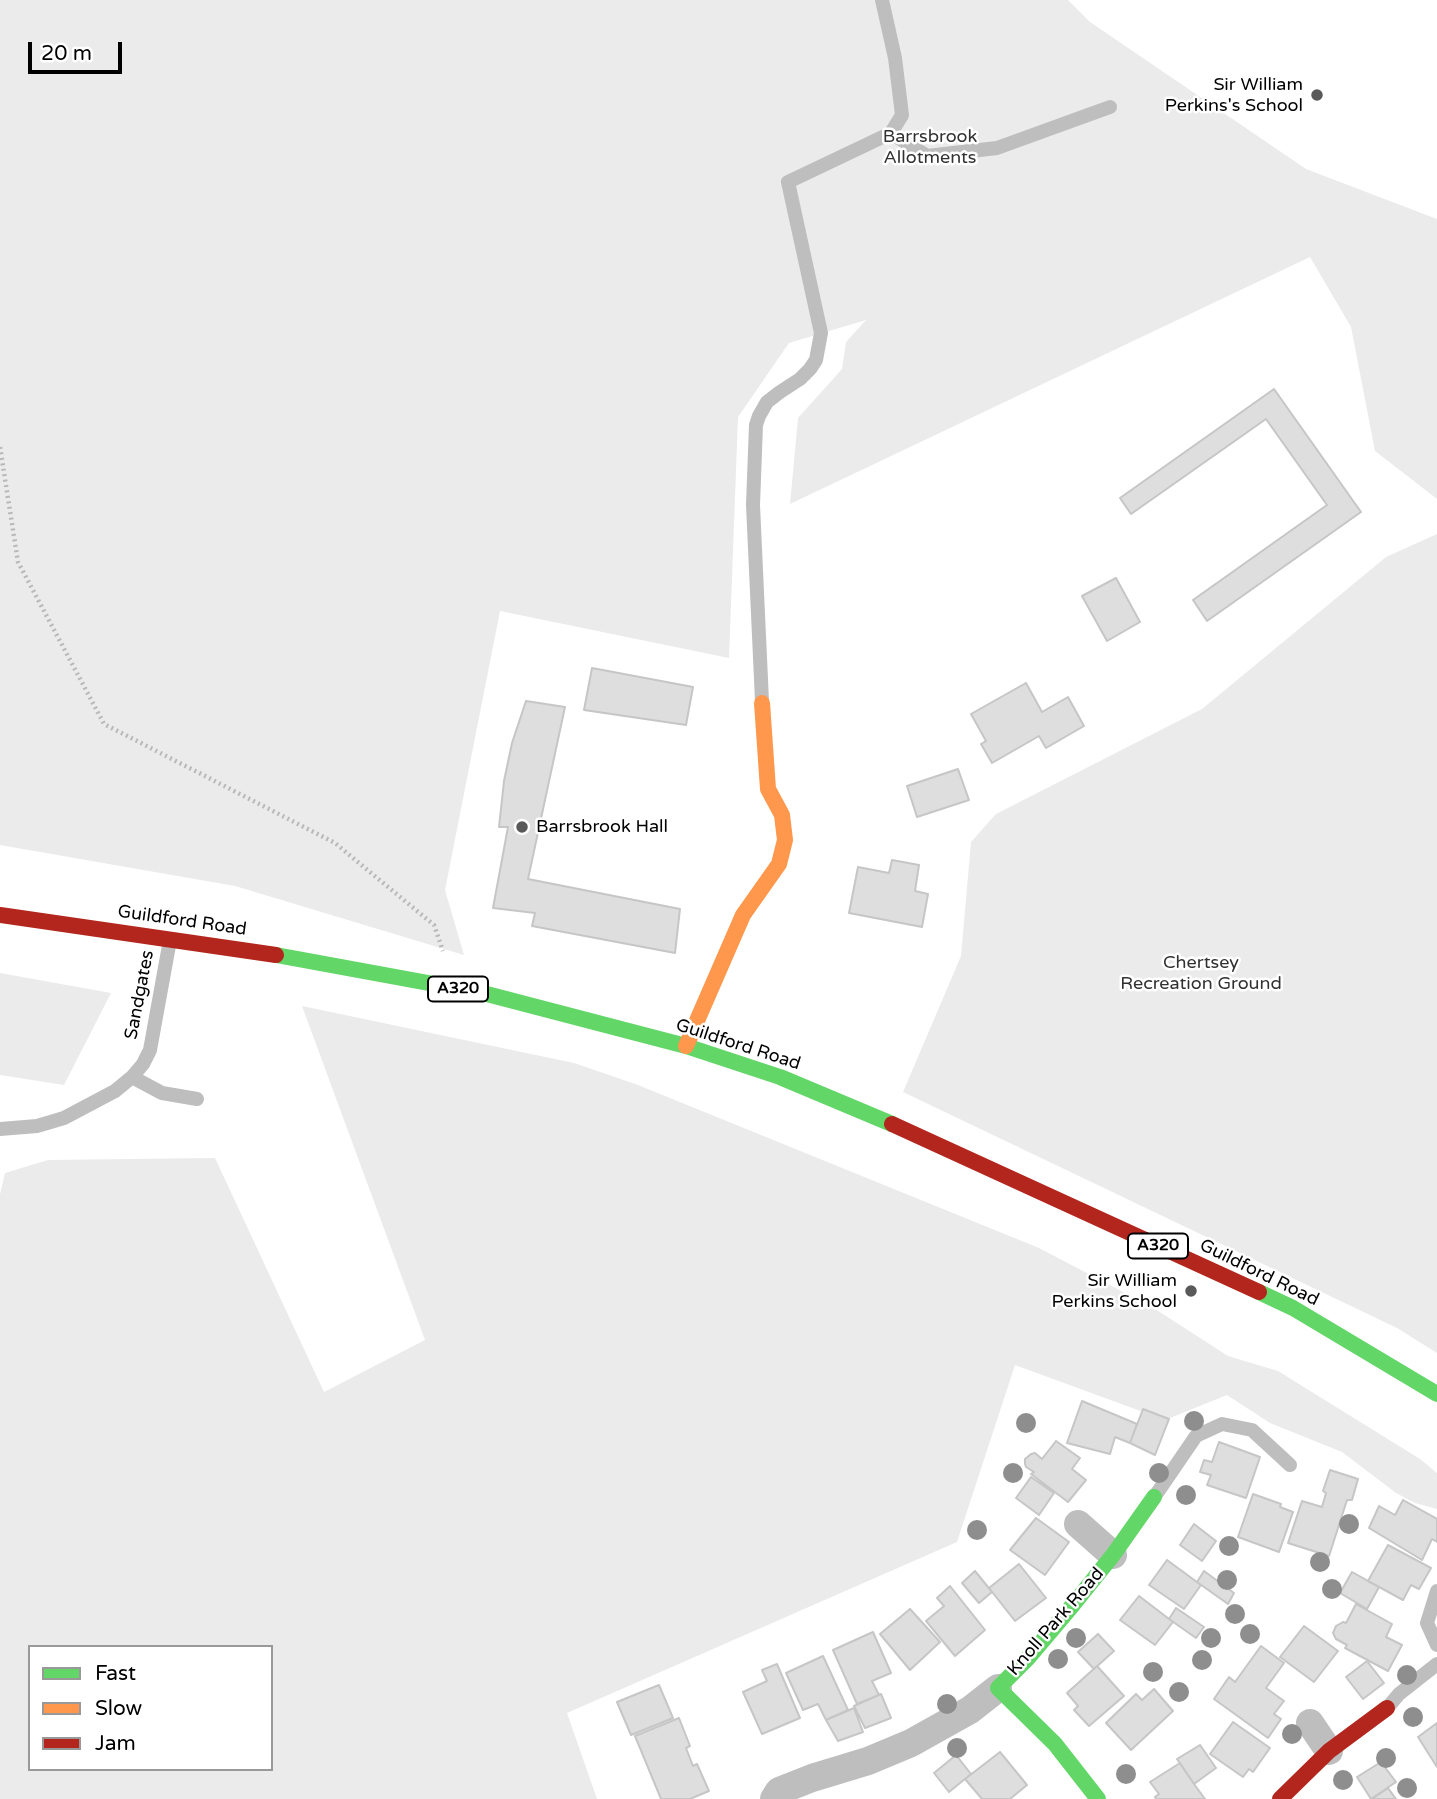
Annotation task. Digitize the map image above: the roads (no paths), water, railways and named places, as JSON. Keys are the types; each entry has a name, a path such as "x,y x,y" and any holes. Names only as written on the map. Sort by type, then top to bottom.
{"main road":[{"path":"687,1046 743,915 779,864 785,840 782,815 768,789 762,703"},
{"name":"Guildford Road","path":"0,915 255,951 483,993 687,1046 780,1077 925,1139 1293,1308 1437,1394"},
{"name":"Guildford Road","path":"1409,1378 1430,1412"},
{"name":"Knoll Park Road","path":"1098,1799 1055,1744 998,1688 1037,1647 1112,1555 1154,1497"},
{"path":"1280,1799 1329,1751 1387,1708"}],"street":[{"name":"Knoll Park Road","path":"1078,1524 1112,1555"},
{"name":"Knoll Park Road","path":"774,1799 779,1791 868,1761 911,1743 970,1710 998,1688"},
{"path":"1310,1723 1329,1751"}],"lane":[{"path":"762,703 753,505 756,425 767,402 810,369 816,360 821,333 788,182 891,132 902,115 895,58 882,0"},
{"path":"891,132 927,156 997,148 1110,107"},
{"name":"Sandgates","path":"0,1129 37,1126 64,1118 115,1091 132,1077 150,1050 170,939"},
{"path":"132,1077 163,1093 197,1099"},
{"path":"1154,1497 1196,1436 1222,1424 1252,1430 1290,1465"},
{"path":"1437,1591 1427,1623 1437,1645"},
{"path":"1387,1708 1399,1694 1437,1664"}],"place":[{"name":"Sir William Perkins's School","path":"1317,95"},
{"name":"Barrsbrook Hall","path":"522,827"},
{"name":"Sir William Perkins School","path":"1191,1291"}],"park label":[{"name":"Barrsbrook Allotments","path":"930,147"},
{"name":"Chertsey Recreation Ground","path":"1201,974"}]}
